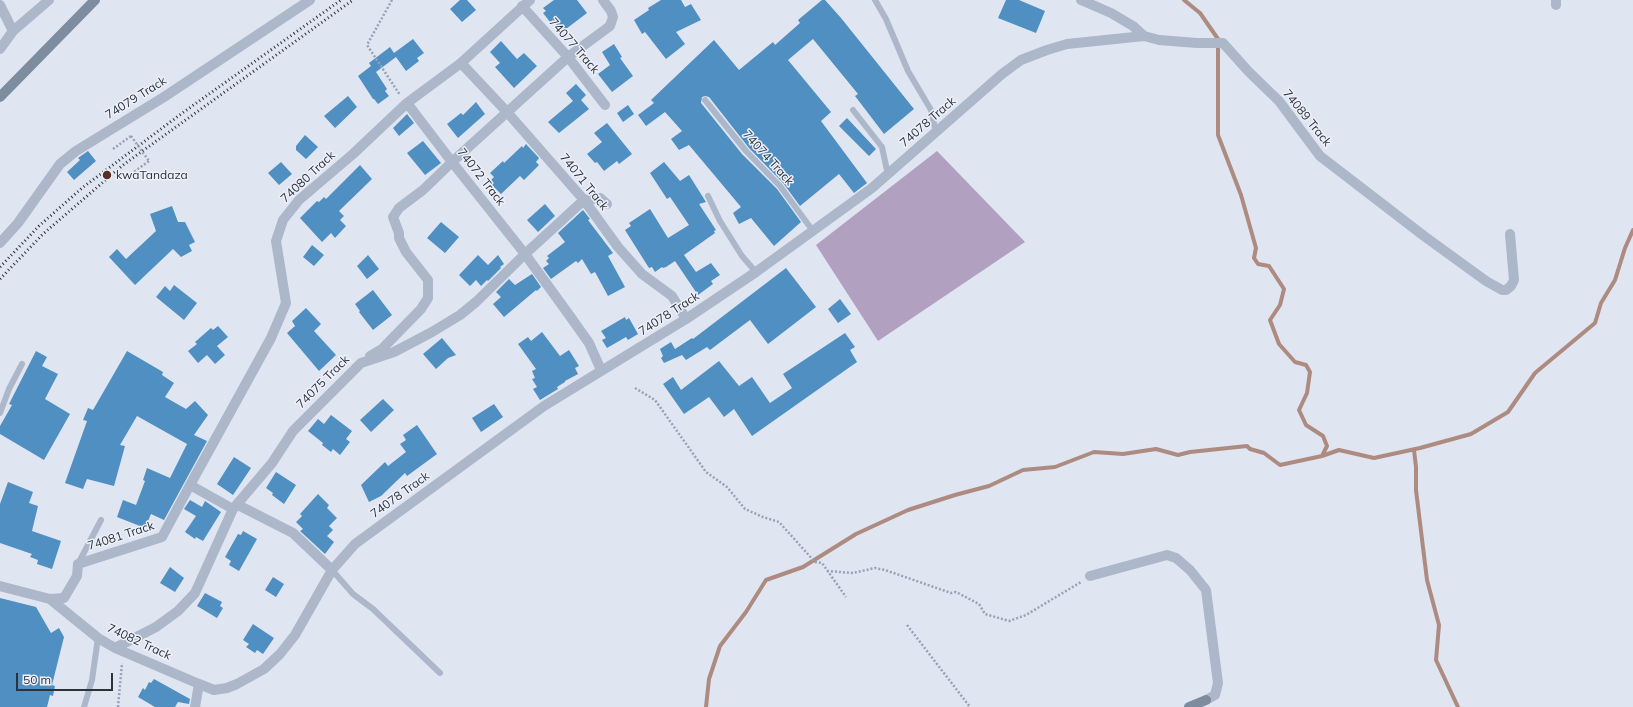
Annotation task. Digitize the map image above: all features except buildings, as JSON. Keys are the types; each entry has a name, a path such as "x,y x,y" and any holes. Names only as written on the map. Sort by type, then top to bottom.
{"street":[{"path":"0,49 13,31 49,0"},
{"path":"0,97 95,0"},
{"name":"74079 Track","path":"0,243 18,223 60,164 76,151 164,97 310,0"},
{"path":"360,363 382,349 421,309 428,298 428,280 400,243 399,233 393,217 399,208 424,190 452,162 568,57 610,26 613,17 611,11 603,0"},
{"path":"1081,0 1111,13 1133,26 1144,36"},
{"name":"74080 Track","path":"190,486 271,338 286,303 276,241 282,220 299,200 353,154 407,103 460,63 526,3"},
{"name":"74077 Track","path":"526,3 605,105"},
{"path":"0,4 13,31"},
{"name":"74078 Track","path":"250,677 264,668 280,654 295,635 332,570 355,544 544,406 686,319 814,231 887,176 1002,74 1021,60 1068,44 1144,36"},
{"name":"74089 Track","path":"1144,36 1184,42 1223,43 1249,72 1279,101 1320,156 1424,236 1486,281 1502,290 1506,290 1511,286 1514,280 1510,234"},
{"name":"74071 Track","path":"460,63 507,112 584,200 618,247 642,274 672,296 686,319"},
{"name":"74072 Track","path":"407,103 524,254 589,344 601,370"},
{"path":"584,200 600,198 607,204"},
{"name":"74075 Track","path":"119,649 156,627 178,611 195,592 236,507 272,462 292,431 360,363 394,352 460,316 524,254 584,200"},
{"path":"190,486 293,533 332,570"},
{"name":"74081 Track","path":"78,564 162,537 190,486"},
{"path":"1090,576 1167,555 1176,558 1190,570 1206,590 1218,683 1214,695 1189,707"},
{"path":"50,599 64,598 77,576 78,564"},
{"name":"74082 Track","path":"0,586 50,599 98,638 119,649 214,690 227,688 250,677"},
{"path":"195,707 199,684"}],"lane":[{"path":"875,0 886,19 908,71 931,110 936,133"},
{"name":"74074 Track","path":"705,100 746,151 780,186 814,231"},
{"path":"853,110 882,147 888,174 887,176"},
{"path":"708,196 720,221 742,256 756,272"},
{"path":"0,413 9,389 22,364"},
{"path":"78,564 101,520"},
{"path":"332,570 353,594 373,609 440,673"},
{"path":"84,707 92,680 98,638"}],"path":[{"path":"392,0 367,45 382,66 397,92 407,103"},
{"path":"113,149 130,136 148,161 131,174"},
{"path":"636,388 655,400 706,472 728,487 745,509 779,522 815,562 822,563 826,571 846,597"},
{"path":"826,571 853,573 875,568 885,570 951,593 956,592 979,604 986,614 1009,621 1026,615 1090,576"},
{"path":"907,625 970,707"},
{"path":"118,707 119,649"}],"shaded area":[{"path":"937,151 1025,242 878,341 816,245"}],"waterway":[{"path":"1184,0 1200,13 1218,39 1218,135 1241,195 1256,248 1254,258 1258,264 1269,266 1284,289 1280,305 1270,320 1279,344 1295,362 1306,365 1310,372 1307,393 1299,410 1306,425 1323,436 1327,446 1322,456"},
{"path":"706,707 709,679 720,646 746,612 766,580 803,567 856,534 908,510 989,486 1023,470 1055,467 1094,452 1123,454 1156,449 1178,455 1190,452 1247,446 1250,449 1264,453 1280,465 1322,456 1339,450 1374,458 1420,448 1471,434 1508,412 1535,373 1595,323 1601,303 1615,280 1625,248 1633,230"},
{"path":"1414,450 1416,490 1427,580 1439,625 1436,660 1458,707"}],"railway":[{"path":"0,267 39,226 82,188 181,114 341,0"},
{"path":"0,279 43,234 123,165 353,0"}],"place":[{"name":"kwaTandaza","path":"107,175"}]}
